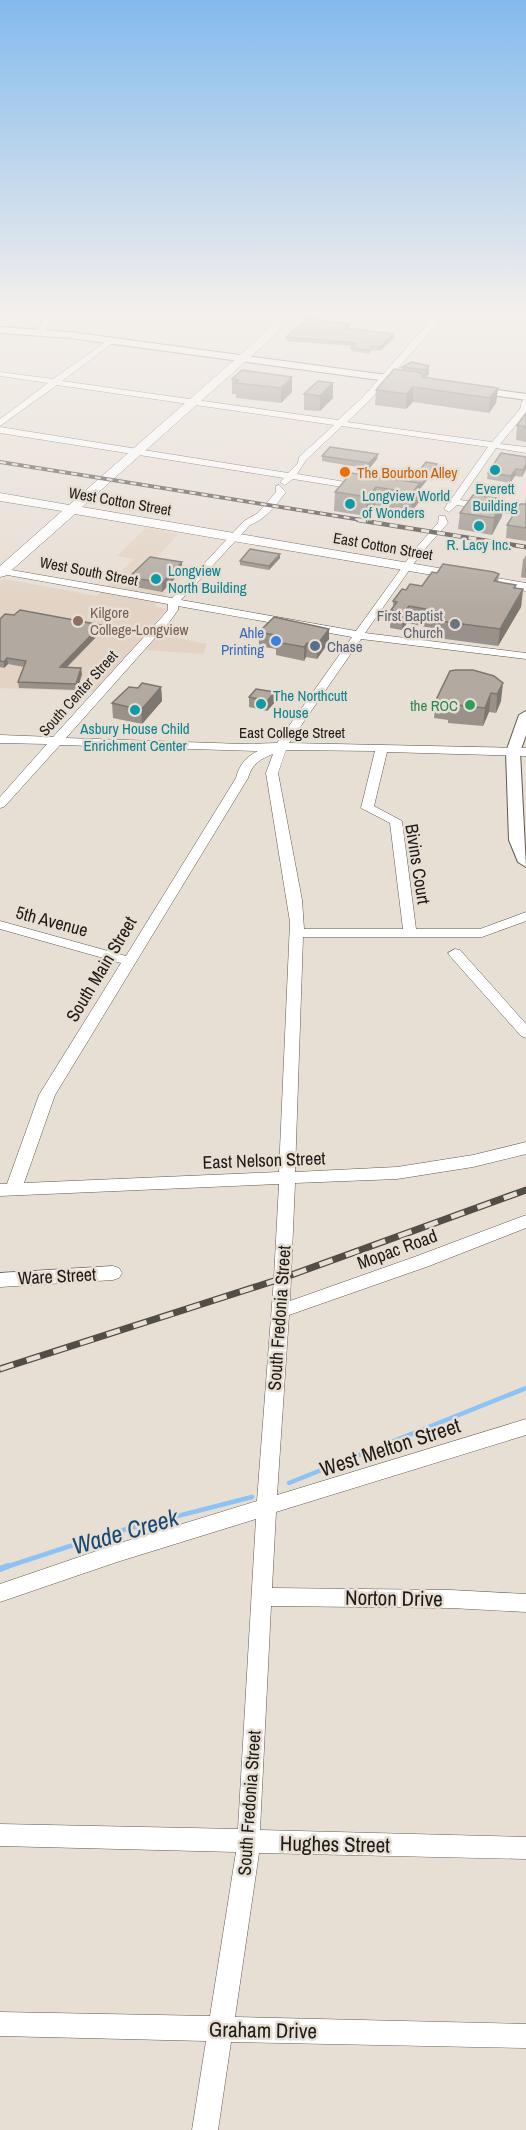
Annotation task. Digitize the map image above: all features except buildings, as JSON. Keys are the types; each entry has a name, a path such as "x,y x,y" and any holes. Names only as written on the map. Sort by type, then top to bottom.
{"main road":[{"path":"1,572 182,412"},
{"name":"West Cotton Street","path":"0,497 234,538"},
{"name":"East Cotton Street","path":"234,538 526,587"}],"street":[{"path":"0,423 14,412"},
{"path":"266,412 526,450"},
{"name":"South Center Street","path":"0,804 173,610 173,603 247,523 254,521 271,490 279,488 302,464 309,461 351,412"},
{"path":"500,437 501,431 515,412"},
{"path":"242,778 253,769 272,767 281,747 357,636 432,532 443,523 442,518 494,445 522,412"},
{"path":"515,421 526,423"},
{"path":"0,430 374,487"},
{"path":"391,490 526,511"},
{"name":"West South Street","path":"1,572 357,636 526,656"},
{"path":"526,715 519,752 517,840 526,862"},
{"name":"East College Street","path":"0,739 243,748 382,748 519,752"},
{"name":"South Main Street","path":"6,1190 47,1095 253,758 281,747"},
{"name":"Bivins Court","path":"382,748 367,808 396,821 410,934"},
{"name":"South Fredonia Street","path":"205,2130 248,1842 280,1311 296,900 272,767"},
{"path":"296,933 460,933 492,930 526,916"},
{"name":"5th Avenue","path":"0,925 129,961"},
{"path":"434,933 455,953 526,1033"},
{"path":"455,953 460,933"},
{"name":"East Nelson Street","path":"6,1190 397,1173 473,1161 526,1148"},
{"name":"Mopac Road","path":"280,1311 423,1262 526,1221"},
{"name":"Ware Street","path":"0,1280 113,1273"},
{"name":"West Melton Street","path":"0,1593 117,1553 267,1509 526,1427"},
{"name":"Norton Drive","path":"262,1597 451,1599 526,1603"},
{"name":"Hughes Street","path":"0,1835 526,1848"},
{"name":"Graham Drive","path":"0,2024 526,2036"}],"shaded area":[{"name":"Kilgore College-Longview","path":"146,528 179,534 155,559 193,566 154,606 167,609 147,632 207,644 203,654 133,649 95,692 0,688 0,582 4,579 97,596 134,559 117,556"}],"waterway":[{"name":"Wade Creek","path":"289,1483 526,1388"},
{"name":"Wade Creek","path":"3,1568 107,1534 252,1497"},
{"name":"Wade Creek","path":"0,1569 8,1566"}],"railway":[{"path":"0,462 368,521"},
{"path":"358,520 526,547"},
{"path":"0,1369 283,1278 526,1190"}],"place":[{"name":"Everett Building","path":"495,470"},
{"name":"The Bourbon Alley","path":"345,472"},
{"name":"Longview World of Wonders","path":"350,504"},
{"name":"R. Lacy Inc.","path":"479,526"},
{"name":"Longview North Building","path":"156,579"},
{"name":"Kilgore College-Longview","path":"78,621"},
{"name":"First Baptist Church","path":"455,624"},
{"name":"Ahle Printing","path":"276,641"},
{"name":"Chase","path":"315,646"},
{"name":"The Northcutt House","path":"261,704"},
{"name":"the ROC","path":"470,705"},
{"name":"Asbury House Child Enrichment Center","path":"135,710"}]}
